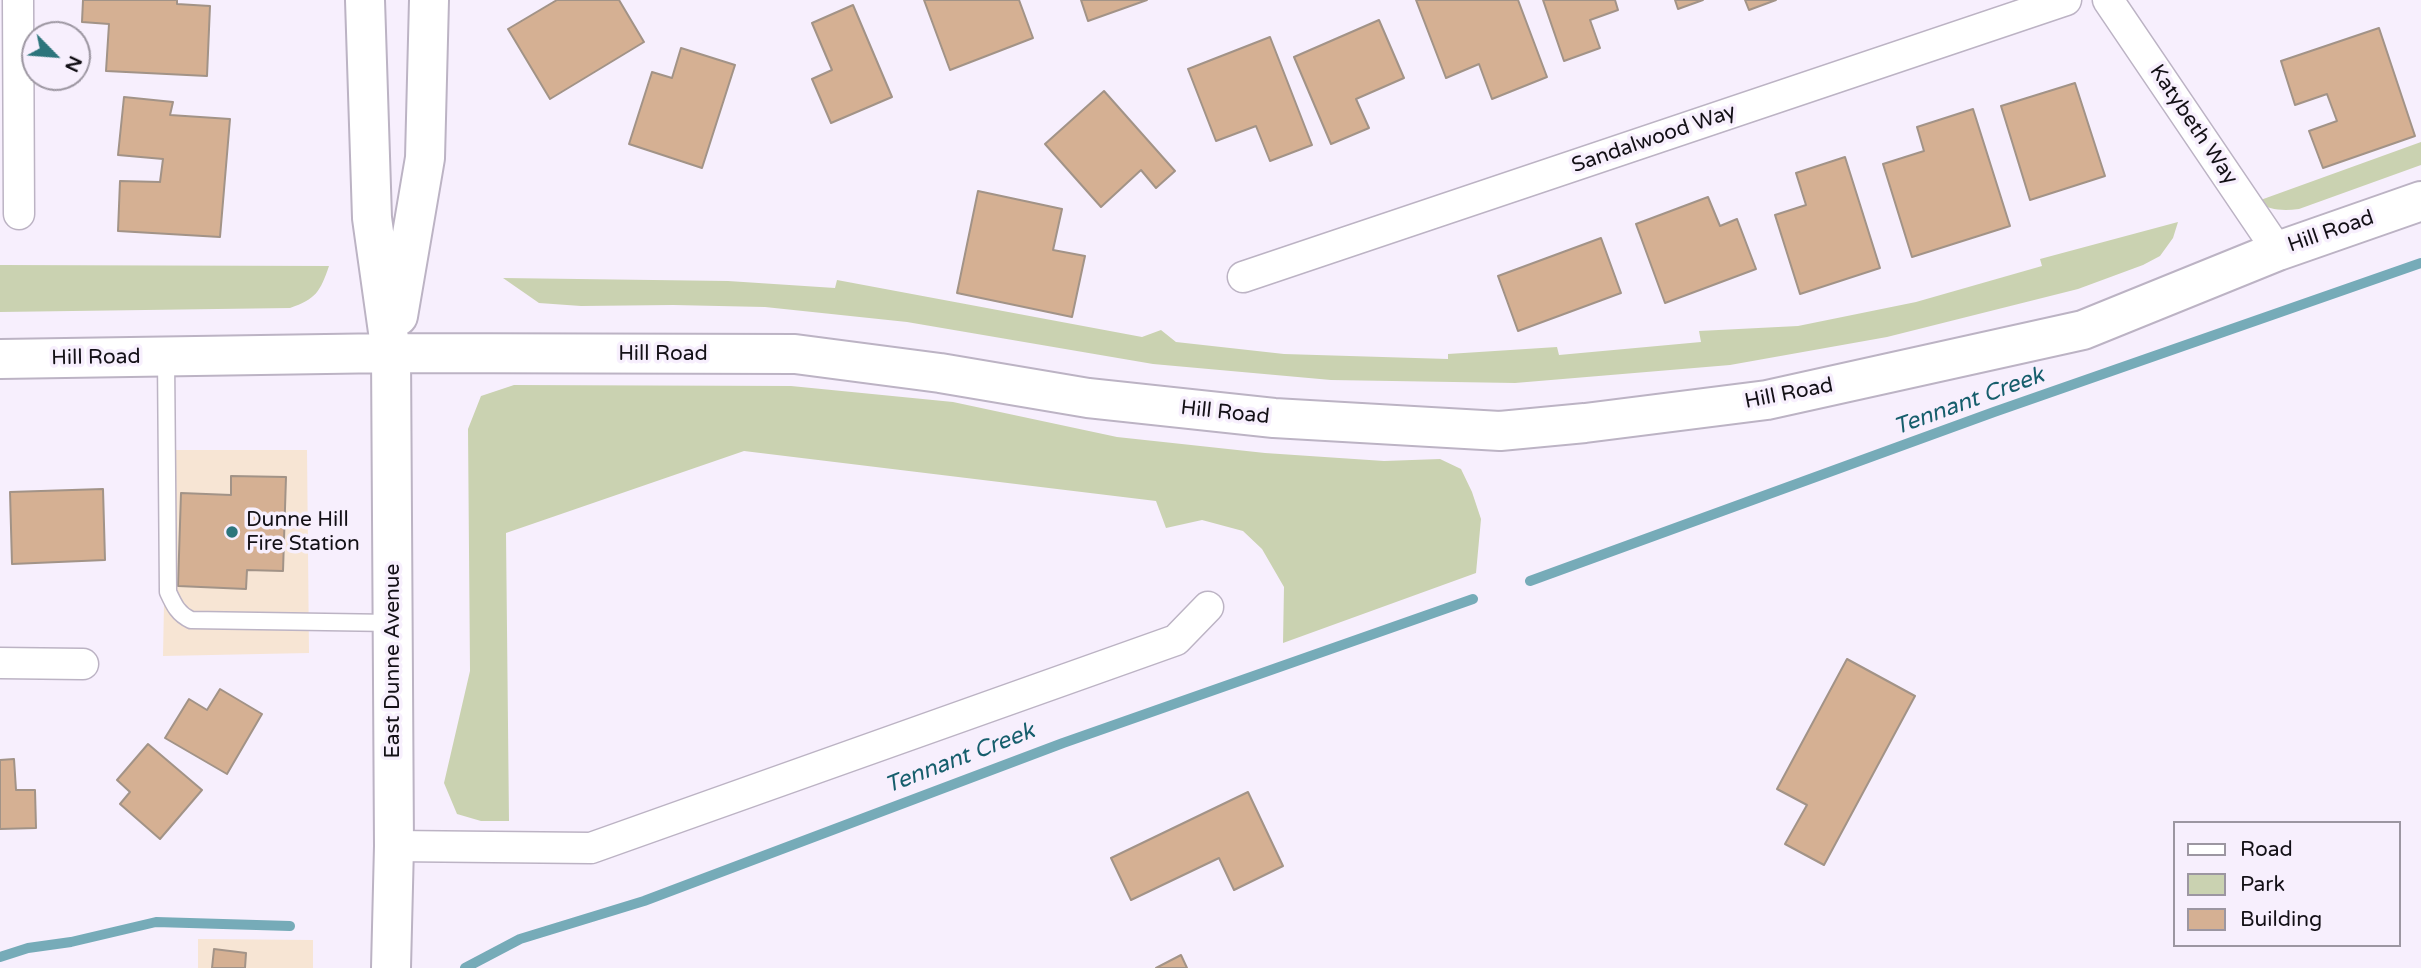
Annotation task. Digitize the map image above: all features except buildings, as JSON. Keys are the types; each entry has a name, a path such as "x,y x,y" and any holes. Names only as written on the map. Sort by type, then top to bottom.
{"main road":[{"name":"East Dunne Avenue","path":"365,0 372,218 391,353 394,846 391,968"},
{"name":"East Dunne Avenue","path":"391,353 425,158 429,0"},
{"name":"Hill Road","path":"0,359 391,353 795,354 940,373 1101,399 1274,418 1500,431 1585,424 1767,400 2084,330 2278,251 2421,201"}],"street":[{"path":"18,0 19,214"},
{"name":"Sandalwood Way","path":"1243,277 2066,0"},
{"name":"Katybeth Way","path":"2108,0 2278,251"},
{"path":"394,846 592,848 1176,640 1208,607"},
{"path":"0,663 83,664"}],"lane":[{"path":"166,357 167,593 174,606 191,620 393,623"}],"shaded area":[{"path":"167,450 307,450 309,653 163,656"},
{"path":"198,939 313,940 313,968 198,968"}],"green space":[{"path":"2421,142 2421,165 2299,209 2276,209 2255,202"},
{"path":"2178,222 2173,238 2160,256 2143,265 2078,289 1887,337 1730,365 1515,383 1331,380 1153,364 907,322 765,307 581,306 539,303 503,278 728,281 835,288 837,280 1142,337 1161,330 1176,342 1284,354 1448,359 1448,354 1557,347 1559,355 1701,342 1699,331 1798,326 1916,302 2042,266 2040,259"},
{"path":"0,265 329,266 316,293 290,308 0,312"},
{"path":"514,385 791,386 953,402 1117,437 1265,453 1384,461 1440,459 1461,469 1481,519 1476,573 1283,643 1284,587 1262,549 1243,531 1202,520 1166,528 1156,501 744,451 506,533 509,821 481,821 457,814 444,783 470,671 468,429 481,396"}],"waterway":[{"name":"Tennant Creek","path":"1530,581 1994,412 2421,263"},
{"name":"Tennant Creek","path":"465,968 520,939 644,901 1063,743 1473,599"},
{"name":"Tennant Creek","path":"0,957 28,948 71,942 156,922 290,926"}],"place":[{"name":"Dunne Hill Fire Station","path":"232,532"}]}
